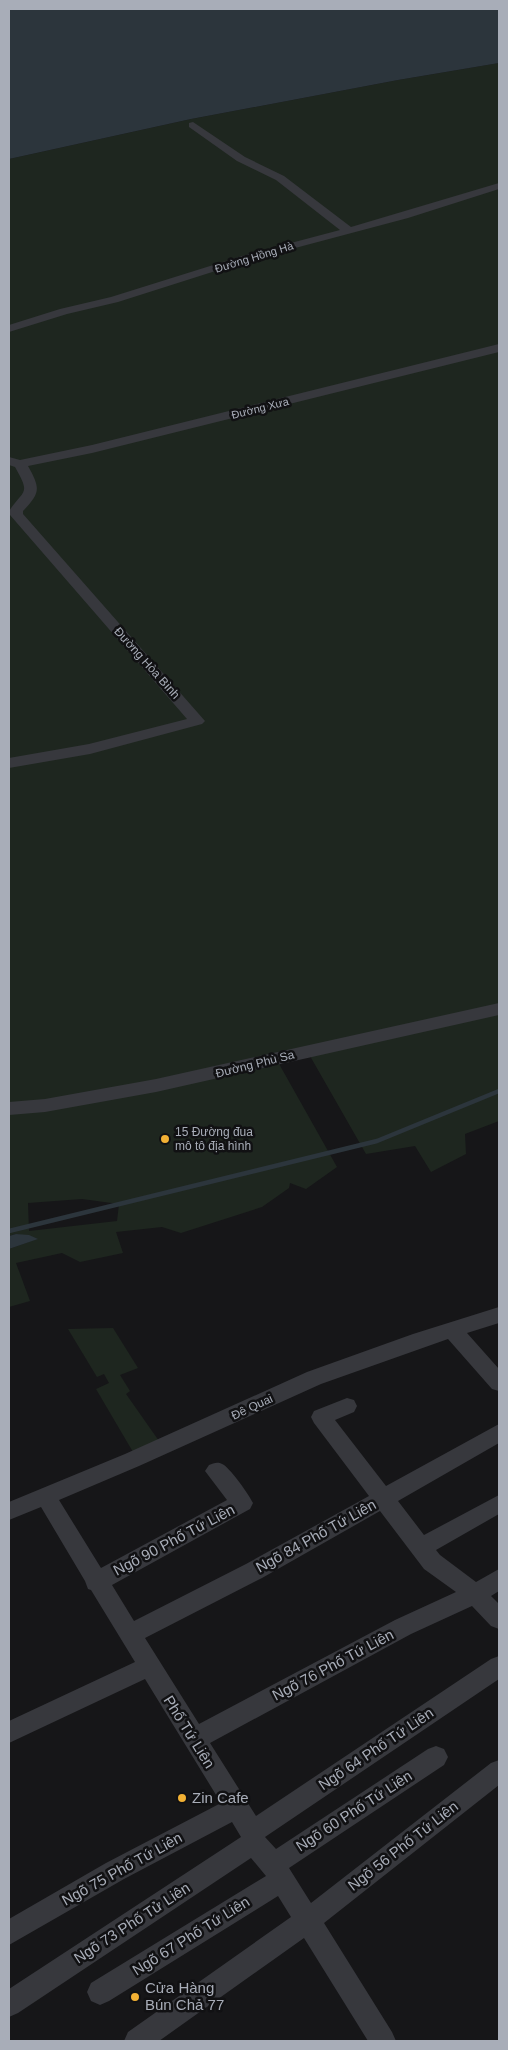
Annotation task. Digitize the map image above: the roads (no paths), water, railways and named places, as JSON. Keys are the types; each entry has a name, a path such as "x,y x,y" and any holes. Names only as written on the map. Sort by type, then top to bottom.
{"street":[{"path":"193,125 241,160 280,178 348,230"},
{"name":"Đường Hồng Hà","path":"9,329 64,311 114,300 246,258 499,186"},
{"name":"Đường Xưa","path":"15,462 92,449 499,348"},
{"name":"Đường Hòa Bình","path":"9,763 90,749 197,721 16,515 18,507 29,498 31,493 30,486 15,462"},
{"name":"Đường Phù Sa","path":"9,1109 166,1084 221,1073 418,1024 499,1009"},
{"name":"Đê Quai","path":"9,1511 187,1436 314,1378 420,1340 499,1315"},
{"path":"453,1331 499,1383"},
{"path":"347,1406 321,1417 385,1498 432,1562 475,1594 499,1619"},
{"name":"Ngõ 84 Phố Tứ Liên","path":"130,1634 254,1571 499,1433"},
{"name":"Ngõ 90 Phố Tứ Liên","path":"96,1582 242,1504 216,1471"},
{"name":"Phố Tứ Liên","path":"45,1496 253,1837 308,1920 382,2041"},
{"path":"421,1547 499,1504"},
{"name":"Ngõ 76 Phố Tứ Liên","path":"194,1739 403,1627 475,1594 499,1579"},
{"path":"9,1732 149,1666"},
{"name":"Ngõ 64 Phố Tứ Liên","path":"253,1837 499,1666"},
{"name":"Ngõ 60 Phố Tứ Liên","path":"277,1873 436,1757"},
{"name":"Ngõ 56 Phố Tứ Liên","path":"137,2041 308,1920 499,1771"},
{"name":"Ngõ 75 Phố Tứ Liên","path":"9,1933 115,1871 236,1807"},
{"name":"Ngõ 73 Phố Tử Liên","path":"9,2004 253,1837"},
{"name":"Ngõ 67 Phố Tứ Liên","path":"100,1992 277,1873"}],"waterway":[{"path":"9,1231 377,1141 499,1091"}],"place":[{"name":"15 Đường đua mô tô địa hình","path":"165,1139"},
{"name":"Zin Cafe","path":"182,1798"},
{"name":"Cửa Hàng Bún Chả 77","path":"135,1997"}]}
